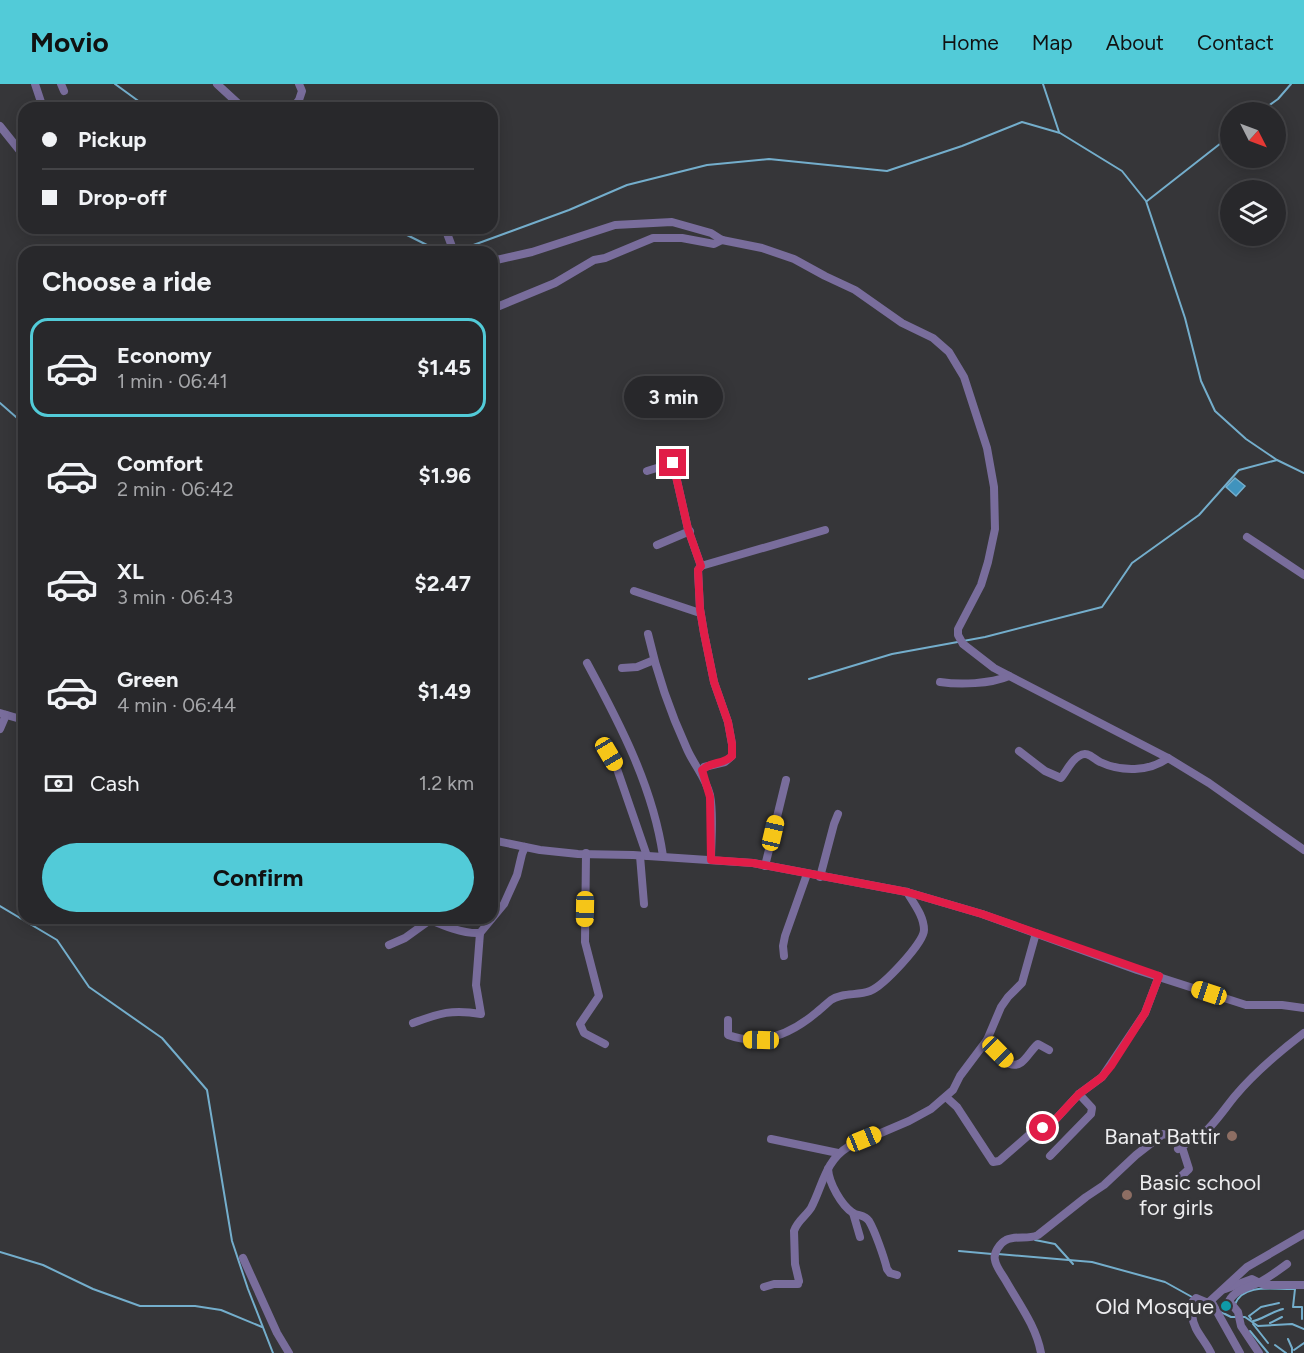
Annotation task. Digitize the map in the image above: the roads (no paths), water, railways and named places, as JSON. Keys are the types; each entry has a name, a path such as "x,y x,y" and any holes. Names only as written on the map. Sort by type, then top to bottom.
{"street":[{"path":"35,84 41,102"},
{"path":"217,84 236,102"},
{"path":"298,102 302,91 299,84"},
{"path":"0,126 18,148"},
{"path":"498,260 532,252 615,225 672,222 711,234 722,240 762,248 794,258 855,290 902,323 933,338 949,352 964,377 987,448 993,477 995,529 984,576 958,629 958,635 963,644 1009,676 1168,758 1209,783 1304,850"},
{"path":"498,307 555,283 594,260 605,258 653,238 682,238 714,244 722,240"},
{"path":"647,471 673,463 701,566"},
{"path":"701,773 709,765 725,762 732,756 733,750 728,722 712,675 700,613 698,570 701,566 825,530"},
{"path":"657,545 690,531"},
{"path":"1247,537 1304,575"},
{"path":"634,591 700,613"},
{"path":"648,634 654,660 682,738 689,755 701,773 710,797 711,860"},
{"path":"622,668 636,667 654,660"},
{"path":"587,663 629,743 654,813 663,856"},
{"path":"940,682 950,684 986,682 1009,676"},
{"path":"0,729 3,714 18,718"},
{"path":"604,742 616,766 644,856 644,904"},
{"path":"1019,751 1045,771 1061,778 1078,756 1083,754 1089,754 1100,762 1136,770 1150,768 1168,758"},
{"path":"765,866 786,780"},
{"path":"820,877 838,814"},
{"path":"498,841 525,847 586,853 663,856 765,866 907,892 982,914 1246,1005 1282,1005 1304,1008"},
{"path":"498,911 504,904 517,875 525,847"},
{"path":"586,853 585,942 599,996 580,1024 584,1033 605,1044"},
{"path":"784,956 785,936 807,874"},
{"path":"729,1020 728,1035 749,1040 770,1039 802,1023 830,1000 839,996 873,990 921,940 922,920 907,892"},
{"path":"389,945 405,939 422,924"},
{"path":"443,924 473,934 480,933"},
{"path":"413,1023 445,1011 481,1014 477,985 480,933 487,924"},
{"path":"764,1287 799,1282 795,1264 795,1227 810,1210 828,1166 838,1153 931,1109 953,1090 960,1076 987,1040 1008,996 1022,983 1036,933"},
{"path":"946,1097 957,1107 993,1162 999,1161 1030,1134 1055,1120 1079,1094 1102,1077 1145,1013 1159,976"},
{"path":"1182,1146 1199,1137 1209,1128 1235,1095 1268,1060 1304,1033"},
{"path":"987,1040 1010,1064 1015,1066 1019,1065 1038,1044 1049,1050"},
{"path":"1050,1156 1091,1114 1092,1108 1079,1094"},
{"path":"1041,1353 1027,1315 997,1266 994,1255 997,1250 1006,1240 1022,1237 1032,1239 1038,1235 1104,1185 1163,1134 1178,1138 1189,1169 1174,1183"},
{"path":"771,1138 838,1153"},
{"path":"828,1166 828,1178 844,1204 853,1213 863,1216 870,1223 887,1269 890,1274 897,1275"},
{"path":"853,1213 860,1237"},
{"path":"1211,1353 1194,1328 1190,1306 1196,1298 1208,1303 1247,1267 1304,1234"},
{"path":"243,1258 277,1333 289,1353"},
{"path":"1259,1353 1241,1326 1238,1312 1229,1301 1238,1291 1259,1282 1287,1264"},
{"path":"1222,1289 1252,1279 1264,1285 1304,1285"},
{"path":"1210,1301 1240,1353"}],"water":[{"path":"1235,478 1245,486 1236,496 1226,487"}],"waterway":[{"path":"115,84 140,102"},
{"path":"1043,84 1059,132"},
{"path":"1274,102 1291,84"},
{"path":"471,246 569,210 627,185 707,165 769,159 887,171 962,146 1022,122 1060,133 1122,171 1146,201 1185,318 1201,381 1215,411 1246,439 1277,460 1304,473"},
{"path":"1147,201 1220,144"},
{"path":"405,234 429,246"},
{"path":"0,403 18,419"},
{"path":"809,679 892,654 985,637 1102,607 1132,563 1199,515 1239,470 1277,460"},
{"path":"0,906 18,917"},
{"path":"30,924 57,940 89,987 162,1038 207,1090 232,1241 273,1353"},
{"path":"1035,1240 1055,1244 1073,1264"},
{"path":"959,1251 992,1254"},
{"path":"0,1252 43,1265 93,1289 140,1306 195,1306 221,1310 262,1327"},
{"path":"998,1254 1092,1262 1165,1282 1192,1297"},
{"path":"1235,1304 1239,1297 1253,1290 1295,1289 1293,1307 1302,1307 1302,1319"},
{"path":"1251,1319 1249,1316 1261,1307 1279,1303"},
{"path":"1253,1321 1283,1309"},
{"path":"1221,1312 1231,1317 1245,1317 1258,1326 1292,1324 1304,1329"},
{"path":"1270,1323 1282,1317"},
{"path":"1253,1324 1268,1343"},
{"path":"1250,1331 1268,1353"},
{"path":"1288,1339 1292,1353"},
{"path":"1294,1350 1304,1343"},
{"path":"1275,1345 1286,1353"}],"place":[{"name":"Banat Battir","path":"1232,1136"},
{"name":"Basic school for girls","path":"1127,1195"},
{"name":"Old Mosque","path":"1226,1306"}]}
